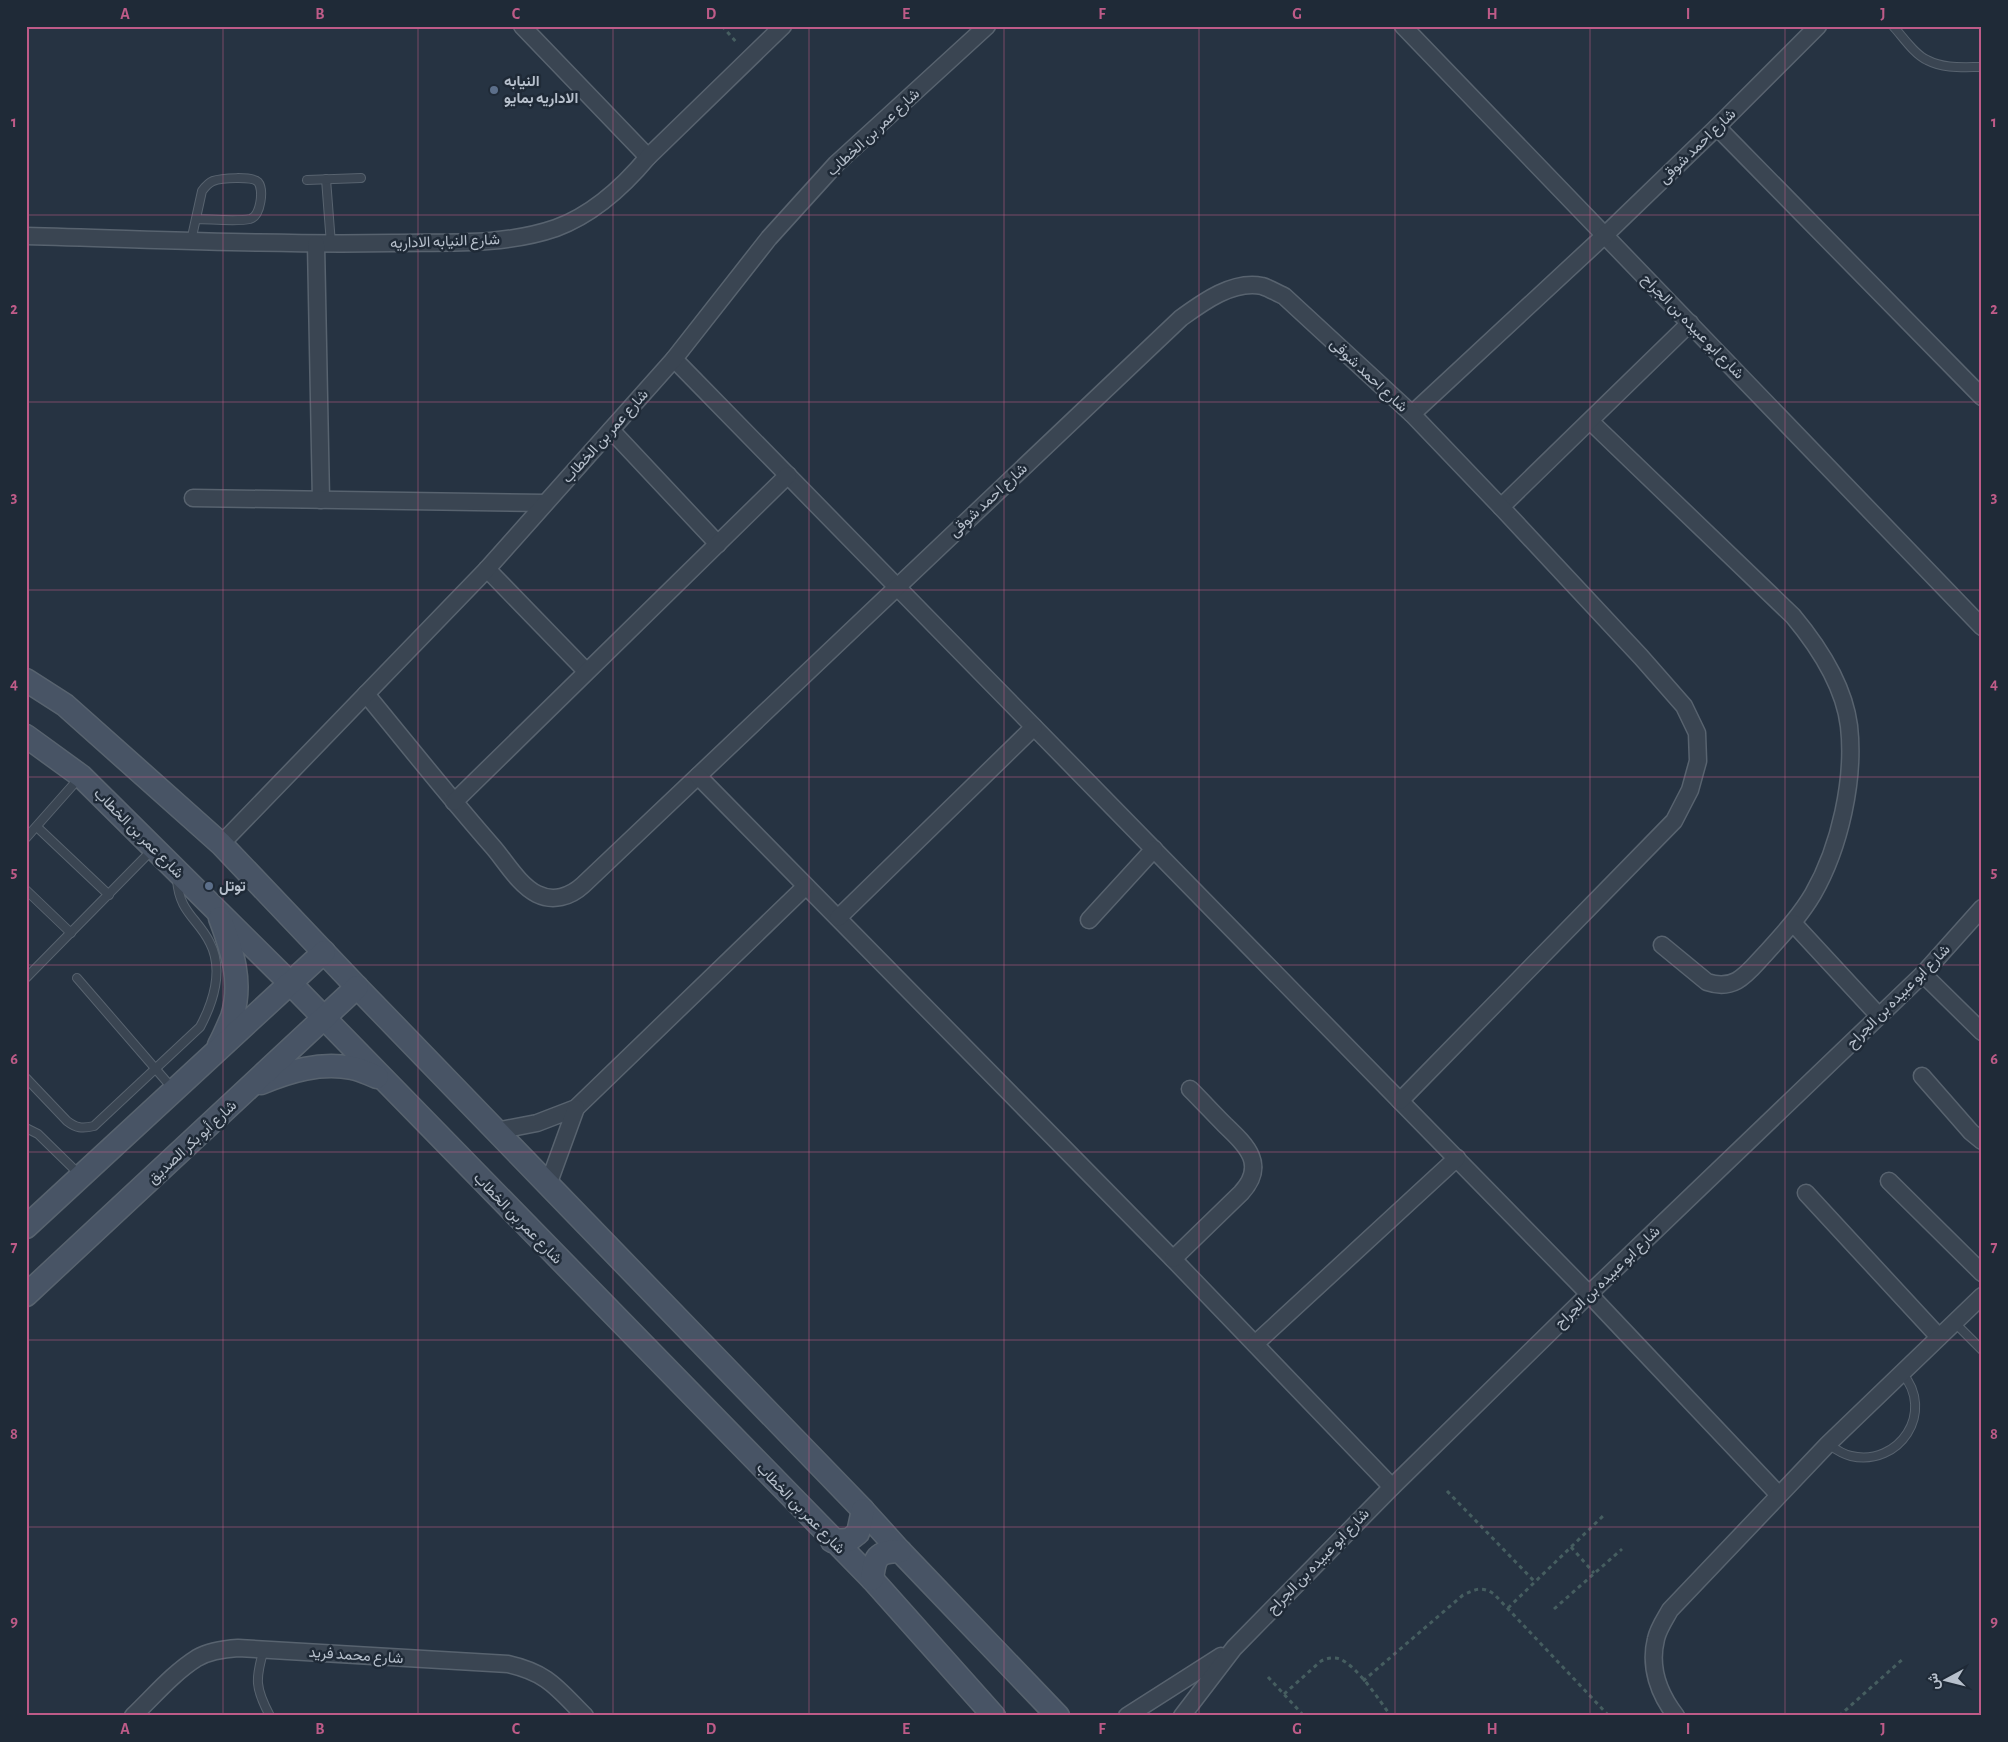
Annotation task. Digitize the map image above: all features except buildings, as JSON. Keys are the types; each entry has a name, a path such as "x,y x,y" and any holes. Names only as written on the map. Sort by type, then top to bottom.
{"street":[{"path":"522,26 648,157"},
{"name":"شارع النيابه الاداريه","path":"26,236 323,244 471,242 529,236 557,227 583,215 607,199 783,26"},
{"name":"شارع عمر بن الخطاب","path":"221,844 487,569 674,359 769,238 836,164 987,26"},
{"name":"شارع احمد شوقى","path":"366,694 454,802 531,890 539,895 558,898 576,892 896,586 1181,318 1214,295 1240,287 1262,286 1284,296 1412,414 1605,235 1718,127 1818,26"},
{"name":"شارع ابو عبيده بن الجراح","path":"1413,29 1605,235 1982,626"},
{"path":"1718,127 1982,398"},
{"path":"321,500 323,244"},
{"path":"1501,507 1690,323"},
{"path":"674,359 1457,1158 1779,1495"},
{"path":"1400,1101 1674,821 1690,790 1698,761 1697,733 1684,706 1641,657 1412,414"},
{"path":"1590,420 1793,616 1810,636 1835,680 1849,724 1850,775 1836,838 1827,865 1813,894 1793,924 1742,978 1725,985 1707,982 1662,945"},
{"path":"611,430 718,544"},
{"path":"454,802 788,475"},
{"path":"193,498 545,503"},
{"path":"487,569 586,671"},
{"path":"26,680 65,705 221,844 863,1510 1058,1716"},
{"path":"838,918 1034,727"},
{"name":"شارع عمر بن الخطاب","path":"26,736 81,776 217,910 872,1580 994,1716"},
{"path":"698,776 1173,1259 1392,1487"},
{"path":"1089,920 1154,849"},
{"path":"496,1131 537,1123 576,1108 806,886"},
{"name":"شارع ابو عبيده بن الجراح","path":"1182,1716 1234,1648 1392,1487 1589,1294 1923,974 1982,908"},
{"path":"217,910 233,951 237,987 232,1016 217,1052"},
{"path":"1793,924 1879,1016"},
{"path":"26,1227 324,952"},
{"path":"1923,974 1982,1032"},
{"name":"شارع أبو بكر الصديق","path":"26,1296 357,987"},
{"path":"253,1086 283,1074 318,1066 352,1068 384,1080"},
{"path":"1922,1076 1971,1132 1982,1141"},
{"path":"1173,1259 1241,1194 1251,1179 1253,1171 1253,1162 1246,1146 1190,1089"},
{"path":"548,1185 576,1108"},
{"path":"1255,1344 1457,1158"},
{"path":"1888,1181 1982,1273"},
{"path":"1806,1193 1939,1337"},
{"path":"1676,1716 1663,1697 1655,1676 1653,1656 1656,1637 1670,1610 1828,1444 1982,1296"},
{"path":"832,1541 849,1540 858,1533 863,1510"},
{"path":"872,1580 874,1563 878,1556 888,1551 900,1551"},
{"name":"شارع محمد فريد","path":"133,1716 181,1670 198,1658 217,1650 238,1648 515,1666 529,1669 548,1678 585,1716"},
{"name":"شارع ابو عبيده بن الجراح","path":"1126,1716 1149,1704 1234,1648"}],"lane":[{"path":"1893,26 1925,60 1957,68 1982,67"},
{"path":"191,240 202,191 207,185 214,180 251,178 260,185 259,212 256,216 245,219 196,219"},
{"path":"307,180 361,178"},
{"path":"323,244 326,179"},
{"path":"26,838 81,776"},
{"path":"37,826 109,895"},
{"path":"26,978 154,848"},
{"path":"26,1078 67,1121 75,1127 84,1129 94,1126 101,1120 200,1027 210,1008 216,987 216,964 211,943 185,908 178,885 177,870"},
{"path":"26,890 71,933"},
{"path":"77,978 174,1091"},
{"path":"26,1128 38,1134 81,1177"},
{"path":"1954,1322 1982,1350"},
{"path":"1828,1444 1839,1452 1866,1458 1892,1449 1902,1440 1914,1422 1916,1401 1909,1381 1902,1373"},
{"path":"264,1649 257,1672 260,1697 270,1716"}],"path":[{"path":"722,26 750,58"},
{"path":"1447,1491 1535,1582"},
{"path":"1508,1608 1603,1516"},
{"path":"1571,1547 1594,1574"},
{"path":"1554,1609 1622,1549"},
{"path":"1363,1681 1463,1595 1474,1590 1485,1589 1494,1594 1508,1608 1609,1716"},
{"path":"1284,1694 1321,1661 1327,1658 1339,1658 1363,1681 1391,1716"},
{"path":"1839,1716 1904,1658"},
{"path":"1268,1678 1304,1716"}],"place":[{"name":"النيابه الاداريه بمايو","path":"494,90"},
{"name":"توتل","path":"209,886"}]}
